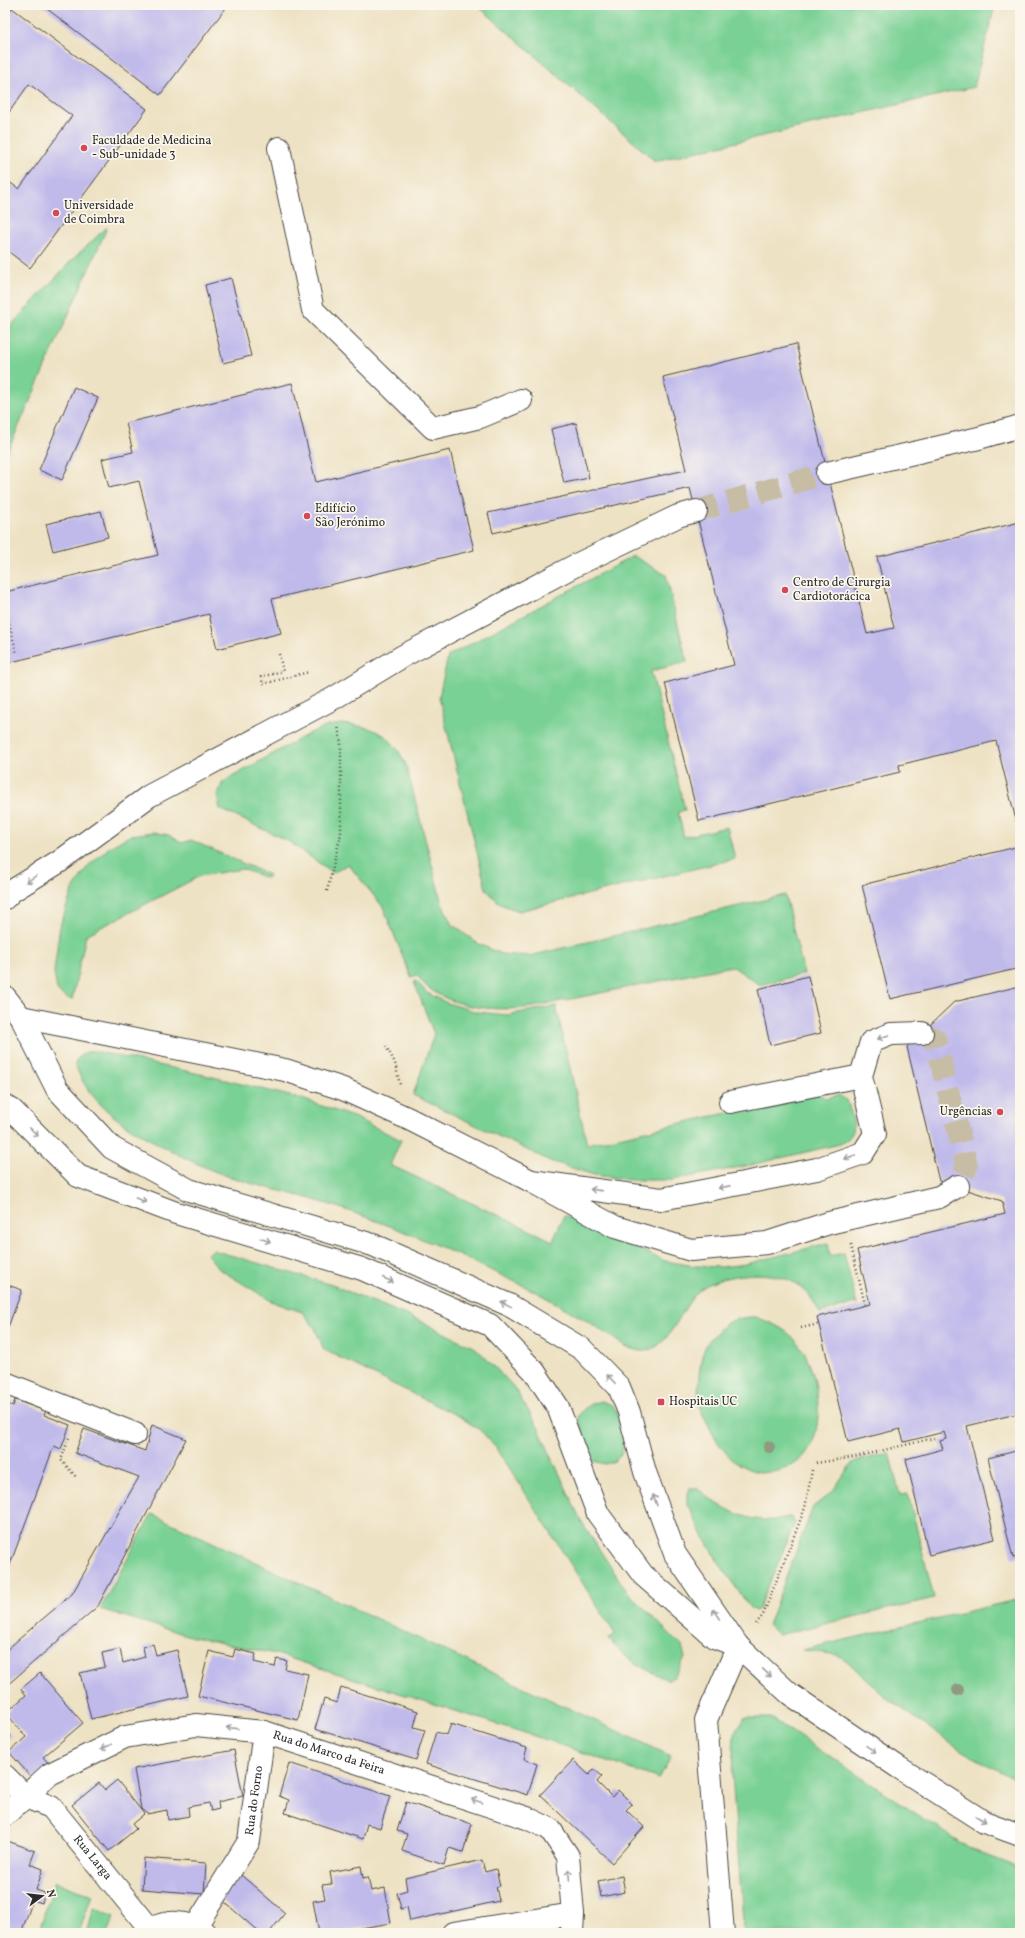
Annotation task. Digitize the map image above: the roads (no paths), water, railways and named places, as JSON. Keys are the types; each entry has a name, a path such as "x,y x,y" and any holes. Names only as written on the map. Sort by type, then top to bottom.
{"street":[{"path":"279,148 313,310 433,428 480,418 521,400"},
{"path":"827,473 979,438 1020,426"},
{"path":"5,898 12,891 59,862 149,796 334,698 403,656 576,565 678,516 696,511"},
{"path":"5,997 21,1017 57,1089 112,1148 190,1190 373,1245 509,1305 582,1349 619,1387 629,1412 645,1472 675,1554 738,1646 790,1694 879,1754 984,1822 1020,1835"},
{"path":"21,1017 285,1070 343,1089 403,1116 531,1181 615,1226 691,1250 767,1243 829,1223 939,1197 958,1186"},
{"path":"531,1181 661,1199 817,1169 862,1153 876,1134 861,1076 871,1042 891,1034 922,1033"},
{"path":"730,1102 861,1076"},
{"path":"5,1106 12,1110 78,1176 176,1213 362,1269 490,1324 534,1371 558,1407 598,1514 643,1575 714,1637 738,1646"},
{"path":"5,1383 135,1434"},
{"path":"723,1933 706,1720 738,1646"},
{"name":"Rua do Marco da Feira","path":"5,1815 50,1774 125,1737 196,1724 264,1732 527,1818 550,1829 568,1856 572,1924"},
{"name":"Rua do Forno","path":"201,1930 249,1841 264,1732"},
{"name":"Rua Larga","path":"5,1776 26,1796 51,1807 150,1931"},
{"path":"150,1931 166,1924 181,1923 201,1930"},
{"path":"453,1933 572,1924"}],"tunnel":[{"path":"696,511 827,473"},
{"path":"922,1033 935,1039 967,1166 958,1186"}],"place":[{"name":"Faculdade de Medicina - Sub-unidade 3","path":"84,148"},
{"name":"Universidade de Coimbra","path":"56,213"},
{"name":"Edifício São Jerónimo","path":"307,516"},
{"name":"Centro de Cirurgia Cardiotorácica","path":"785,590"},
{"name":"Urgências","path":"1000,1112"},
{"name":"Hospitais UC","path":"661,1402"}]}
